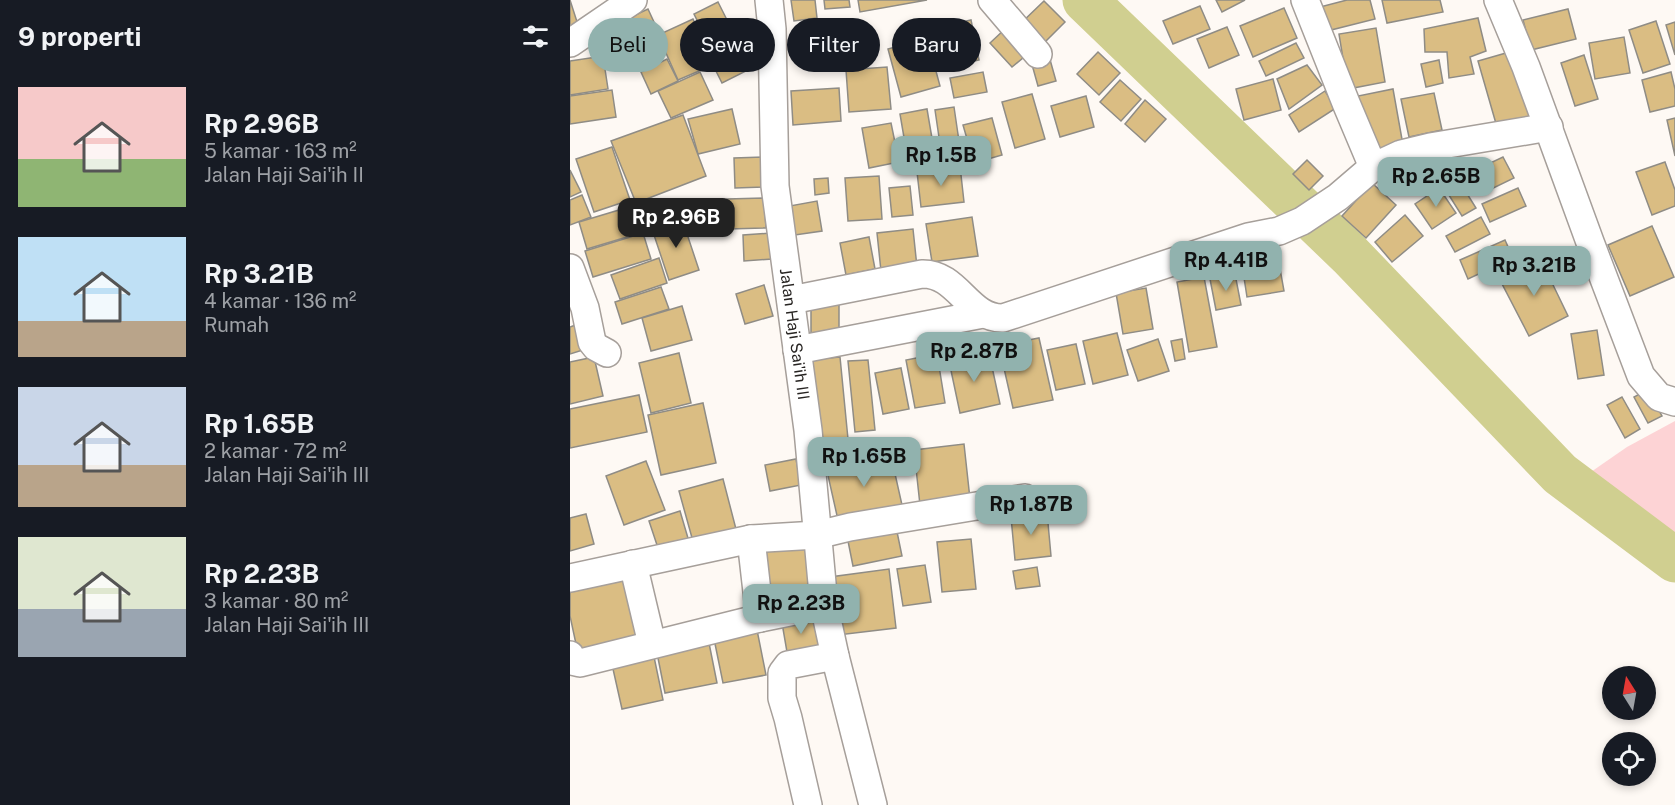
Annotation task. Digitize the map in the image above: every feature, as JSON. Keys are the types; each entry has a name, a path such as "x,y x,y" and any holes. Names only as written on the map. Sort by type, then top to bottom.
{"street":[{"path":"570,43 633,0"},
{"name":"Jalan Haji Sai'ih III","path":"770,0 776,186 808,430 824,605 873,805"},
{"path":"992,0 1038,54"},
{"path":"1305,0 1373,167"},
{"path":"1498,0 1549,127 1641,376 1659,397 1675,402"},
{"path":"791,300 934,273 945,279 983,314 992,319 1003,318 1248,237 1279,231 1311,216 1373,167 1401,154 1549,127"},
{"path":"570,268 585,308 592,342 596,347 608,353"},
{"path":"797,350 983,314"},
{"path":"570,578 751,539 817,535 850,527 1025,498"},
{"path":"751,539 760,618"},
{"path":"633,564 652,644"},
{"path":"570,655 572,661 580,663 760,618 824,605"},
{"path":"808,805 782,698 782,673 788,665 835,656"}],"shaded area":[{"path":"1675,421 1675,537 1588,474 1627,447"}],"building":[{"path":"570,0 579,28 570,31"},
{"path":"791,0 815,0 817,18 794,18"},
{"path":"824,0 849,0 850,7 825,9"},
{"path":"858,0 927,0 860,12"},
{"path":"1216,0 1245,0 1222,12"},
{"path":"1347,0 1370,0 1375,19 1327,31 1320,7"},
{"path":"1382,0 1440,0 1443,12 1387,23"},
{"path":"1044,1 1065,22 1040,47 1018,26"},
{"path":"718,2 726,18 696,18 694,14"},
{"path":"1200,6 1210,29 1173,44 1163,21"},
{"path":"1284,8 1297,38 1253,57 1240,26"},
{"path":"648,9 652,18 629,18"},
{"path":"1568,9 1576,39 1531,50 1523,20"},
{"path":"1478,18 1486,51 1470,57 1474,74 1449,78 1447,52 1425,52 1424,29"},
{"path":"1656,21 1670,64 1643,73 1629,30"},
{"path":"1675,22 1675,55 1666,25"},
{"path":"680,25 680,72 697,72 678,80 668,58 668,30"},
{"path":"1227,27 1239,55 1209,68 1197,39"},
{"path":"1006,28 1029,53 1012,67 990,43"},
{"path":"1376,28 1385,82 1348,89 1339,34"},
{"path":"1624,37 1630,73 1595,79 1589,43"},
{"path":"1296,43 1304,58 1266,76 1259,61"},
{"path":"892,48 892,64 888,49"},
{"path":"1513,51 1534,124 1499,134 1478,61"},
{"path":"1098,52 1120,73 1099,95 1077,74"},
{"path":"1584,55 1598,99 1575,106 1561,63"},
{"path":"1049,56 1056,81 1038,86 1031,61"},
{"path":"588,58 588,72 605,72 608,89 570,95 570,61"},
{"path":"1439,60 1443,83 1426,87 1421,64"},
{"path":"668,61 678,81 651,94 641,72 668,72"},
{"path":"1307,65 1322,85 1289,109 1277,79"},
{"path":"887,67 891,109 849,112 846,72 880,72 880,68"},
{"path":"700,72 713,100 671,118 658,91"},
{"path":"716,72 744,72 722,83"},
{"path":"894,72 936,72 940,86 901,97"},
{"path":"983,72 987,92 954,98 950,78"},
{"path":"1671,72 1675,89 1675,106 1650,112 1642,80"},
{"path":"1273,79 1281,110 1244,120 1236,89"},
{"path":"1120,80 1141,99 1121,121 1100,102"},
{"path":"839,88 841,121 793,125 791,91"},
{"path":"1393,89 1403,145 1368,152 1358,96"},
{"path":"612,90 616,117 570,124 570,96"},
{"path":"1325,91 1336,108 1299,132 1289,115"},
{"path":"1434,93 1442,130 1409,137 1401,99"},
{"path":"1032,94 1045,139 1015,148 1002,102"},
{"path":"1086,96 1094,127 1060,137 1051,106"},
{"path":"1145,100 1166,119 1145,142 1125,124"},
{"path":"954,107 960,148 941,151 935,110"},
{"path":"732,109 740,144 698,154 688,119"},
{"path":"927,109 935,156 908,161 900,114"},
{"path":"683,115 706,176 636,203 611,141"},
{"path":"992,118 1002,155 974,163 963,125"},
{"path":"1675,118 1675,156 1667,120"},
{"path":"891,123 899,162 869,168 862,128"},
{"path":"612,147 630,200 594,212 576,159"},
{"path":"1412,155 1420,182 1394,190 1386,163"},
{"path":"763,157 764,187 735,188 734,158"},
{"path":"1503,157 1514,178 1479,195 1469,173"},
{"path":"1307,160 1323,176 1309,190 1293,174"},
{"path":"1665,162 1675,190 1675,206 1652,215 1636,172"},
{"path":"960,166 964,202 921,207 917,172"},
{"path":"570,170 581,192 570,197"},
{"path":"879,176 882,219 848,221 845,178"},
{"path":"1456,176 1476,208 1462,216 1442,184"},
{"path":"828,178 829,193 815,195 814,179"},
{"path":"1372,183 1396,205 1366,238 1342,216"},
{"path":"910,186 913,215 892,217 889,188"},
{"path":"1439,188 1456,213 1432,229 1415,204"},
{"path":"1518,188 1526,206 1490,222 1482,204"},
{"path":"582,195 591,217 570,225 570,200"},
{"path":"764,198 766,228 728,229 727,199"},
{"path":"817,201 822,231 788,236 784,207"},
{"path":"619,210 627,237 587,249 579,222"},
{"path":"1405,215 1423,236 1392,262 1375,242"},
{"path":"972,217 978,256 932,262 926,224"},
{"path":"1481,217 1490,234 1455,252 1446,236"},
{"path":"682,219 699,270 669,280 652,229"},
{"path":"1652,226 1674,277 1630,296 1608,245"},
{"path":"913,229 917,267 881,271 877,233"},
{"path":"643,233 651,259 593,277 585,251"},
{"path":"771,233 772,259 744,261 743,235"},
{"path":"869,237 875,269 846,275 840,243"},
{"path":"1505,240 1513,258 1468,279 1460,260"},
{"path":"1277,252 1284,291 1247,297 1241,258"},
{"path":"659,258 667,283 620,299 611,275"},
{"path":"1540,258 1568,316 1529,336 1499,278"},
{"path":"1235,274 1241,305 1216,310 1210,279"},
{"path":"1204,277 1217,347 1189,352 1177,282"},
{"path":"764,285 773,316 745,324 736,294"},
{"path":"661,287 669,309 622,324 615,302"},
{"path":"1146,288 1153,329 1123,334 1116,293"},
{"path":"811,300 839,300 839,340 811,340"},
{"path":"682,306 692,340 651,351 642,318"},
{"path":"578,324 586,349 570,354 570,327"},
{"path":"1597,330 1604,375 1578,379 1571,334"},
{"path":"1117,333 1128,375 1093,384 1083,341"},
{"path":"1039,338 1053,400 1013,408 999,346"},
{"path":"1158,339 1169,371 1138,381 1127,350"},
{"path":"1182,339 1185,359 1175,361 1171,341"},
{"path":"1076,344 1085,384 1056,390 1047,350"},
{"path":"679,353 691,403 651,413 639,363"},
{"path":"989,353 1000,404 960,413 949,361"},
{"path":"937,354 945,403 915,408 906,360"},
{"path":"594,357 603,396 570,404 570,362"},
{"path":"840,357 848,439 816,443 808,360"},
{"path":"868,360 875,430 855,432 848,361"},
{"path":"901,368 909,409 883,414 875,373"},
{"path":"1647,390 1662,416 1648,423 1634,397"},
{"path":"639,395 647,432 570,448 570,409"},
{"path":"1622,397 1640,429 1625,438 1607,405"},
{"path":"703,403 716,463 661,475 648,415"},
{"path":"964,444 970,499 920,505 914,450"},
{"path":"891,456 902,505 838,520 827,471"},
{"path":"796,459 801,485 770,491 765,465"},
{"path":"646,461 665,510 624,525 606,476"},
{"path":"723,479 737,533 694,545 679,491"},
{"path":"680,511 690,545 660,554 649,521"},
{"path":"1047,512 1051,556 1015,560 1011,517"},
{"path":"586,514 594,544 570,551 570,518"},
{"path":"896,527 902,556 853,566 847,536"},
{"path":"971,539 976,589 942,592 937,542"},
{"path":"807,541 812,596 768,600 762,545"},
{"path":"925,565 931,602 903,606 897,569"},
{"path":"1037,567 1040,586 1016,589 1013,571"},
{"path":"889,569 896,628 838,635 830,577"},
{"path":"629,576 643,645 579,658 570,616 570,588"},
{"path":"814,611 821,652 788,658 781,617"},
{"path":"756,625 766,675 723,683 713,634"},
{"path":"708,638 717,683 665,693 656,648"},
{"path":"653,652 663,700 622,709 611,660"}],"waterway":[{"path":"1085,0 1350,255 1560,474 1675,560"}]}
